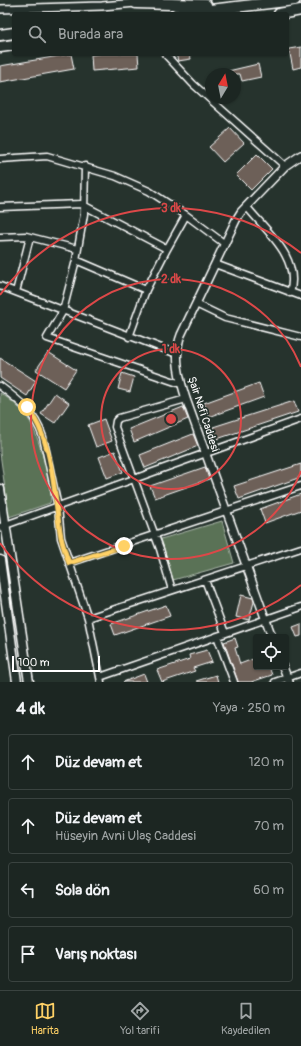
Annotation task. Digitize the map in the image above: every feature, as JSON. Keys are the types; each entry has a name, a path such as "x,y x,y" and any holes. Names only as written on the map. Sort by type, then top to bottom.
{"highway":[{"path":"190,12 295,0"},
{"path":"136,3 234,6"},
{"path":"289,12 301,10"},
{"path":"0,35 12,33"},
{"path":"0,47 12,45"}],"main road":[{"path":"0,489 3,526 29,682"},
{"path":"0,560 17,682"}],"street":[{"path":"0,8 102,6 136,3"},
{"path":"167,56 198,89 285,166"},
{"name":"Şair Nefi Caddesi","path":"271,634 186,399 181,384 177,354 179,340 236,220 246,207 285,166 301,155"},
{"path":"0,159 42,156 85,166 115,176 150,191 225,244"},
{"path":"85,166 84,206 76,260 63,311 47,338 181,384"},
{"path":"0,208 76,203 167,249"},
{"path":"246,207 277,242 288,258 292,273 290,293"},
{"path":"129,337 146,290 186,215"},
{"path":"0,237 30,237 78,249"},
{"path":"16,292 30,237"},
{"path":"76,260 146,290"},
{"path":"216,264 301,296"},
{"path":"0,286 129,337 177,354"},
{"path":"196,304 225,318 301,337"},
{"path":"0,386 27,407 39,426 47,453 58,507 61,538 88,618 100,680 225,633 301,607"},
{"path":"172,590 156,536 114,426 119,418 186,399"},
{"path":"3,526 301,419"},
{"path":"69,563 156,536 301,486"},
{"path":"88,618 301,548"},
{"path":"205,580 225,633"},
{"path":"217,636 234,682"},
{"path":"284,670 288,680"},
{"path":"275,682 288,680 301,674"}],"green space":[{"path":"0,393 19,408 32,426 48,475 51,497 50,503 9,517 0,453"},
{"path":"222,521 234,563 173,580 161,539"}],"building":[{"path":"301,47 301,67 293,69 289,49"},
{"path":"59,56 71,56 74,69 0,82 0,66"},
{"path":"91,56 138,56 139,67 92,71"},
{"path":"177,56 190,56 191,59 178,61"},
{"path":"258,64 261,77 242,81 241,68"},
{"path":"230,128 244,143 223,162 209,147"},
{"path":"257,154 272,169 251,190 236,175"},
{"path":"48,352 76,370 64,388 36,370"},
{"path":"0,358 36,381 27,396 0,378"},
{"path":"122,373 134,377 130,392 118,389"},
{"path":"259,383 264,397 209,417 204,403"},
{"path":"55,393 69,403 55,423 41,414"},
{"path":"294,401 298,412 217,439 213,427"},
{"path":"183,407 188,419 134,442 129,429"},
{"path":"104,419 112,441 96,447 88,425"},
{"path":"193,434 198,446 145,468 140,455"},
{"path":"115,451 123,472 107,478 99,457"},
{"path":"301,464 301,477 239,499 234,486"},
{"path":"205,467 209,479 155,498 150,486"},
{"path":"301,494 301,510 265,523 260,509"},
{"path":"241,595 253,598 254,602 249,620 236,617"},
{"path":"166,605 170,616 115,635 111,624"},
{"path":"301,624 301,636 297,637 293,627"},
{"path":"235,638 238,647 235,648 240,664 253,659 253,670 270,670 272,675 251,682 238,682 224,642"},
{"path":"207,650 212,662 193,668 195,671 162,682 157,670 190,659 189,655"},
{"path":"144,674 147,682 123,682"},
{"path":"216,675 218,682 196,681"}],"route":[{"path":"27,407 34,416 43,437 58,507 61,538 69,563 124,546"}]}
